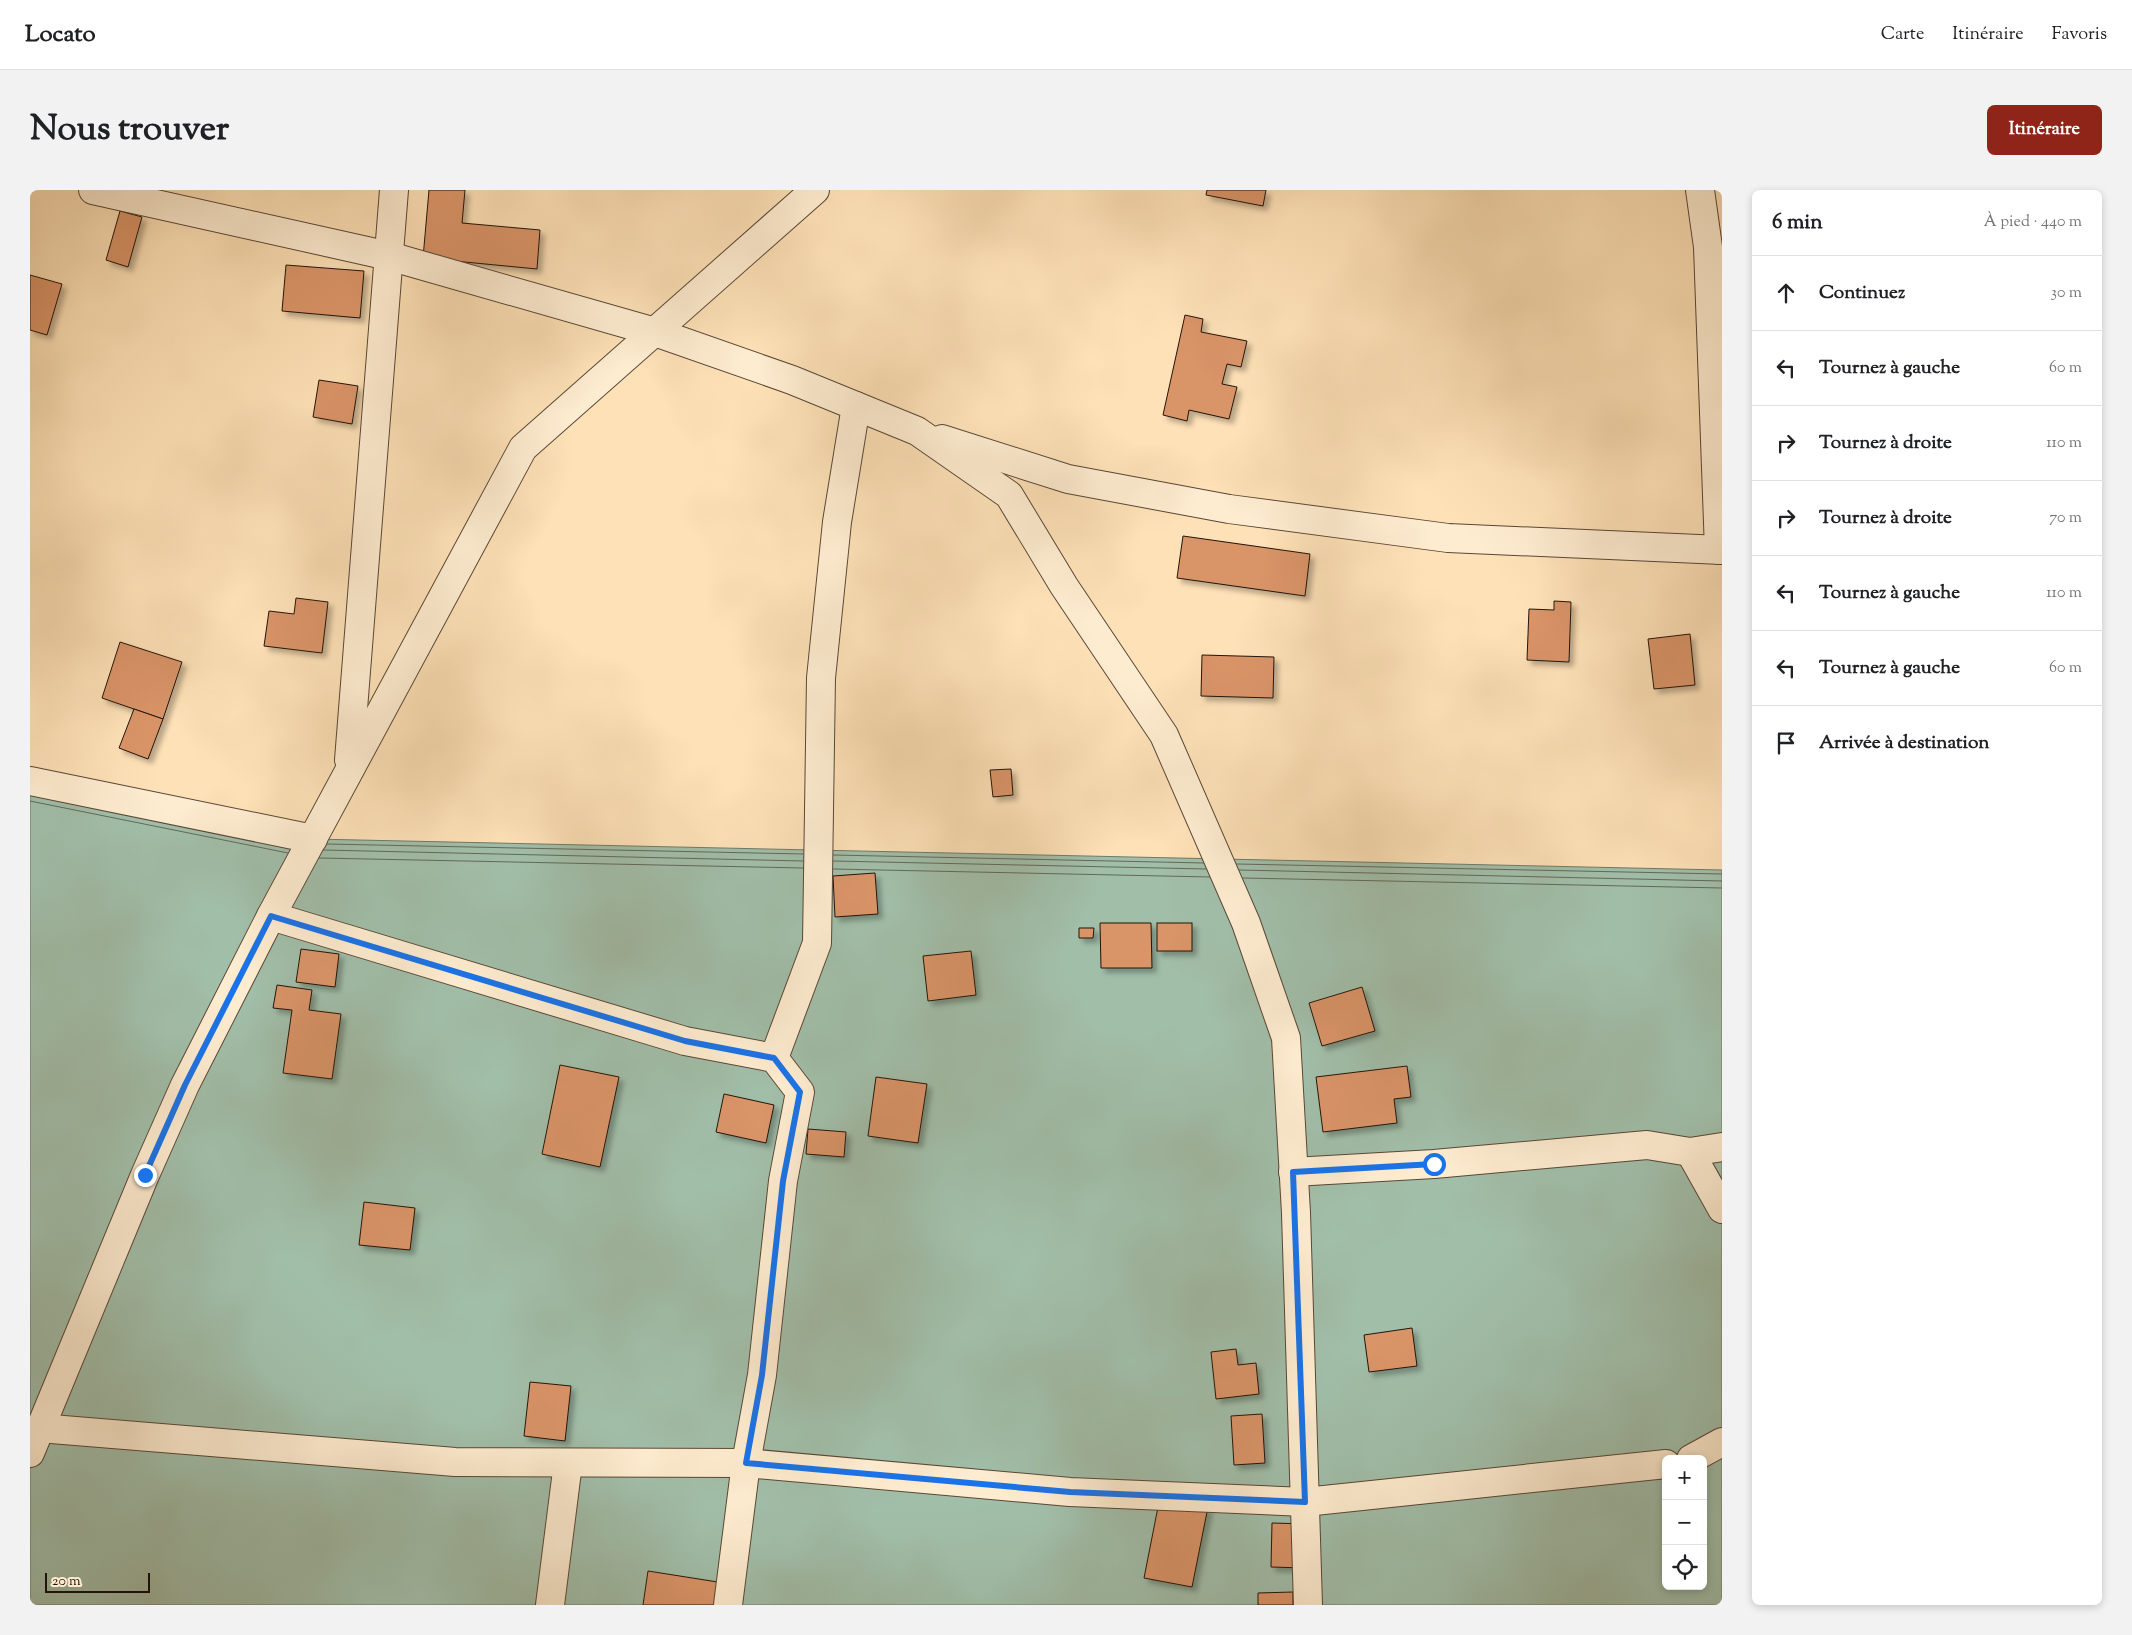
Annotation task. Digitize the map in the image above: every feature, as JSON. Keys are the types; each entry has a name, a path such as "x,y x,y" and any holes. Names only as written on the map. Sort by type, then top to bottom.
{"street":[{"path":"92,190 389,256 655,332 792,380 917,431 1068,479 1229,508 1448,538 1720,550 1708,247 1700,190"},
{"path":"348,772 394,190"},
{"path":"815,190 523,448 271,916 185,1085 145,1175 33,1445 456,1462 746,1463 1070,1492 1305,1502 1662,1464"},
{"path":"774,1058 817,943 821,678 837,522 856,406"},
{"path":"917,431 1009,495 1064,586 1164,735 1246,922 1286,1038 1293,1172 1308,1605"},
{"path":"30,781 313,839"},
{"path":"271,916 685,1041 774,1058 800,1092 783,1181 762,1375 746,1463 728,1605"},
{"path":"1293,1172 1434,1164 1647,1145 1690,1152 1722,1146"},
{"path":"1690,1152 1722,1209"},
{"path":"1698,1455 1722,1442"},
{"path":"550,1605 568,1463"}],"water":[{"path":"30,781 313,839 1722,870 1722,1605 30,1605"}],"building":[{"path":"429,190 465,190 462,223 540,230 537,269 423,258"},
{"path":"1207,190 1266,190 1263,206 1206,195"},
{"path":"120,211 142,217 128,267 106,260"},
{"path":"286,265 364,271 360,318 282,311"},
{"path":"30,275 62,284 47,335 30,330"},
{"path":"1185,315 1203,319 1201,332 1247,341 1241,367 1227,364 1222,384 1237,387 1229,419 1189,410 1187,421 1163,415"},
{"path":"319,380 358,386 352,424 313,417"},
{"path":"1183,536 1310,554 1305,596 1177,578"},
{"path":"296,598 328,602 322,653 264,646 269,611 294,614"},
{"path":"1554,601 1571,602 1569,662 1527,660 1529,609 1554,610"},
{"path":"1690,634 1695,685 1654,689 1648,639"},
{"path":"120,642 182,662 163,719 102,698"},
{"path":"1202,655 1274,657 1273,698 1201,696"},
{"path":"134,709 163,719 148,759 119,748"},
{"path":"1011,769 1013,795 993,797 990,770"},
{"path":"875,873 878,914 835,917 833,876"},
{"path":"1100,923 1151,923 1152,968 1101,968"},
{"path":"1157,923 1192,923 1192,951 1157,951"},
{"path":"1079,928 1094,928 1093,938 1079,938"},
{"path":"301,949 339,954 335,987 296,982"},
{"path":"971,951 976,995 928,1001 923,956"},
{"path":"277,985 312,990 309,1010 341,1014 332,1079 283,1073 292,1010 273,1008"},
{"path":"1362,987 1375,1031 1322,1046 1309,1003"},
{"path":"560,1065 619,1077 600,1167 542,1154"},
{"path":"1407,1066 1411,1097 1394,1099 1397,1123 1323,1132 1316,1077"},
{"path":"876,1077 927,1084 918,1143 868,1136"},
{"path":"724,1094 774,1105 766,1143 716,1132"},
{"path":"808,1129 846,1132 844,1157 806,1154"},
{"path":"364,1202 415,1208 410,1250 359,1245"},
{"path":"1412,1328 1417,1366 1369,1372 1364,1335"},
{"path":"1236,1349 1238,1365 1256,1363 1259,1394 1216,1399 1211,1352"},
{"path":"530,1382 571,1386 565,1441 524,1436"},
{"path":"1262,1414 1265,1463 1234,1465 1231,1416"},
{"path":"1160,1497 1208,1507 1192,1587 1144,1578"},
{"path":"1272,1523 1307,1524 1305,1568 1271,1567"},
{"path":"648,1571 724,1583 721,1605 643,1605"},
{"path":"1293,1592 1293,1605 1258,1605 1258,1593"}],"route":[{"path":"145,1175 185,1085 271,916 685,1041 774,1058 800,1092 783,1181 762,1375 746,1463 1070,1492 1305,1502 1296,1213 1293,1172 1434,1164"}]}
